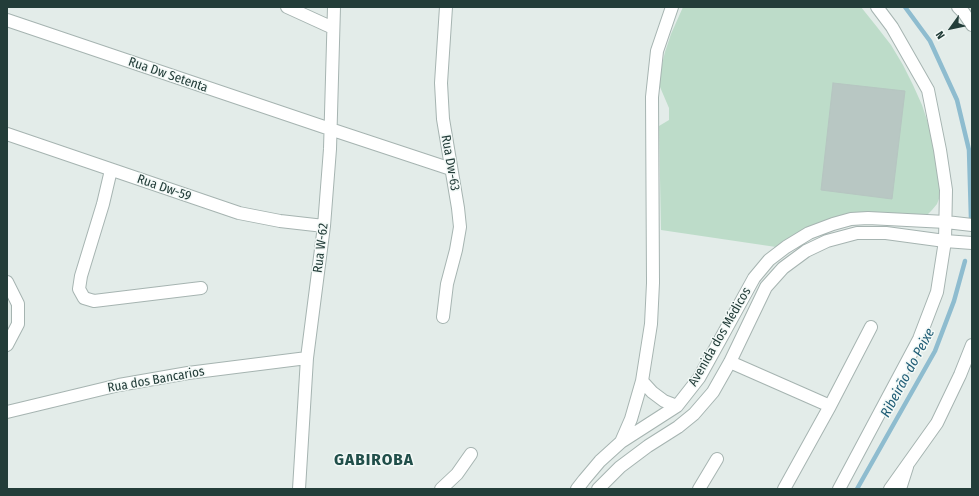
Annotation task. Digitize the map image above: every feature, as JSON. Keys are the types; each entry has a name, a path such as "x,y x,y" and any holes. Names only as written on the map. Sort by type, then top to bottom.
{"street":[{"path":"287,7 333,28"},
{"name":"Rua W-62","path":"299,489 307,358 324,226 330,149 334,7"},
{"name":"Rua Dw-63","path":"443,317 447,284 456,250 460,227 443,119 441,83 446,7"},
{"path":"621,442 631,419 642,381 652,324 652,97 658,51 672,7"},
{"path":"839,489 919,339 937,292 946,241 946,190 928,90 892,27 877,7"},
{"path":"958,7 972,25"},
{"name":"Rua Dw Setenta","path":"7,20 451,169"},
{"name":"Rua Dw-59","path":"7,134 239,213 280,221 324,226"},
{"path":"111,170 103,204 81,276 79,289 84,298 94,301 201,288"},
{"name":"Avenida dos Médicos","path":"577,489 600,461 621,442 677,406 699,378 754,278 769,260 786,247 809,233 851,219 868,218 946,222 972,225"},
{"name":"Avenida dos Médicos","path":"598,489 620,467 648,446 678,427 694,414 712,392 730,362 766,287 782,268 806,251 828,241 857,233 886,233 972,243"},
{"name":"Avenida dos Médicos","path":"754,278 766,287"},
{"path":"7,282 18,304 18,324 7,345"},
{"path":"784,489 830,406 871,327"},
{"path":"890,489 937,423 972,346"},
{"name":"Rua dos Bancarios","path":"7,412 126,384 188,373 307,358"},
{"path":"730,362 830,406"},
{"path":"642,381 652,392 664,401 677,406"},
{"path":"441,489 457,474 471,454"},
{"path":"699,489 717,459"},
{"path":"900,489 908,465"}],"green space":[{"path":"683,7 861,7 891,45 903,65 922,105 930,129 941,187 937,204 927,215 809,228 792,236 776,247 661,230 659,126 669,120 669,108 660,87 659,76 671,34"}],"building":[{"path":"833,83 905,91 892,199 821,190"}],"waterway":[{"name":"Ribeirão do Peixe","path":"905,7 930,41 957,100 969,150 971,218"},
{"name":"Ribeirão do Peixe","path":"857,489 935,351 954,301 965,261"}],"district":[{"name":"GABIROBA","path":"374,460"}]}
